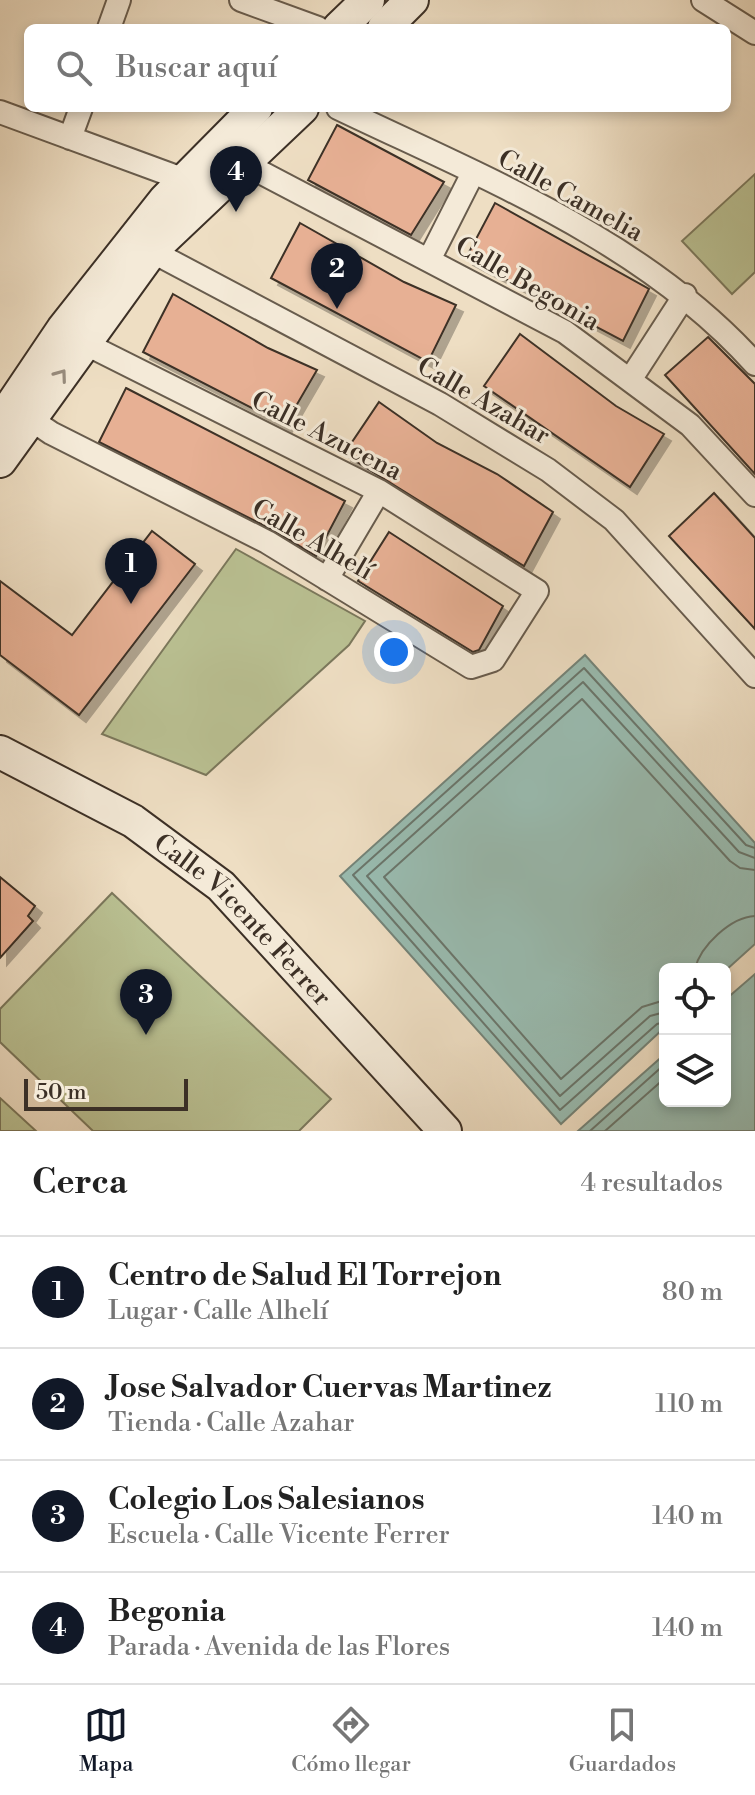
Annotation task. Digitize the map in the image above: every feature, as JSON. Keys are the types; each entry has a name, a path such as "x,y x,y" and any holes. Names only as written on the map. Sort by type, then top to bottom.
{"main road":[{"path":"343,24 368,0"},
{"path":"388,24 412,0"},
{"path":"15,420 84,343 185,180 252,112"},
{"path":"0,461 15,420 63,329 142,246 243,163 298,112"},
{"name":"Calle Vicente Ferrer","path":"2,754 133,821 221,886 445,1131"}],"street":[{"path":"110,24 119,0"},
{"path":"241,0 307,24"},
{"path":"703,0 754,29"},
{"path":"0,112 185,180"},
{"path":"70,138 80,112"},
{"name":"Calle Camelia","path":"346,112 473,173 643,266 685,295 720,325 755,364"},
{"name":"Calle Begonia","path":"243,163 430,258 565,332 690,425 755,495"},
{"path":"430,258 473,173"},
{"name":"Calle Azahar","path":"142,246 440,404 548,470 614,520 755,676"},
{"path":"630,380 685,295"},
{"name":"Calle Azucena","path":"84,343 379,491 537,591"},
{"name":"Calle Alhelí","path":"15,420 51,433 267,542 471,667 493,660 537,591"},
{"path":"327,579 379,491"}],"green space":[{"path":"755,174 755,272 732,294 682,241"},
{"path":"236,549 365,621 349,645 206,775 102,734"},
{"path":"112,893 331,1099 299,1131 93,1131 0,1042 0,1009"},
{"path":"0,1098 36,1131 0,1131"}],"water":[{"path":"585,655 755,843 755,944 731,966 731,963 659,963 659,1033 561,1124 340,876"},
{"path":"755,974 755,1131 578,1131 659,1059 659,1107 731,1107 731,995"}],"building":[{"path":"337,125 444,182 411,235 308,180"},
{"path":"495,203 649,289 623,341 466,258"},
{"path":"300,223 404,282 456,305 428,362 271,278"},
{"path":"173,294 268,348 317,370 285,425 143,352"},
{"path":"520,334 616,406 664,434 630,487 484,386"},
{"path":"708,337 755,384 755,474 665,375"},
{"path":"126,388 345,501 316,556 273,530 99,442"},
{"path":"379,402 437,443 497,474 553,512 524,566 344,454"},
{"path":"714,493 755,538 755,629 669,536"},
{"path":"152,531 195,564 79,715 0,655 0,581 72,635"},
{"path":"389,532 503,606 479,650 473,652 358,581"},
{"path":"0,877 35,906 28,916 33,921 0,958"}],"place":[{"name":"Begonia","path":"236,212"},
{"name":"Jose Salvador Cuervas Martinez","path":"337,309"},
{"name":"Centro de Salud El Torrejon","path":"131,604"},
{"name":"Colegio Los Salesianos","path":"146,1035"}]}
